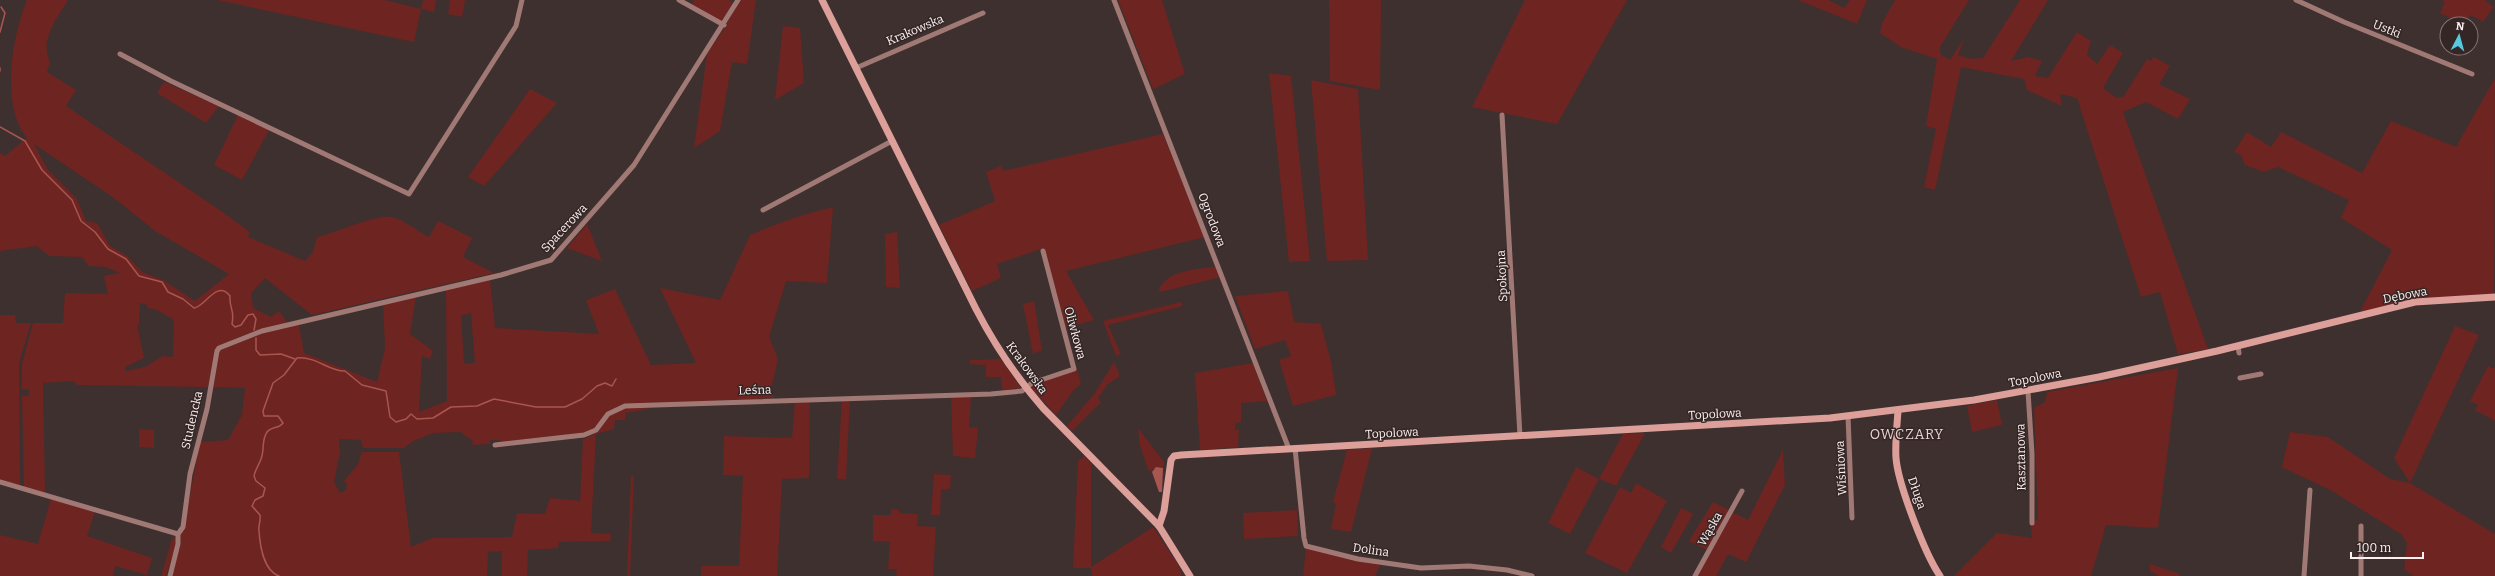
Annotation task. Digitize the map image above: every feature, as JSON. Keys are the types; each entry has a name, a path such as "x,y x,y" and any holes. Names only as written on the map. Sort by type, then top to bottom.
{"street":[{"path":"120,54 170,82 409,194 516,26 522,0"},
{"path":"679,0 724,25"},
{"name":"Spacerowa","path":"256,334 551,260 634,165 724,25 738,0"},
{"name":"Krakowska","path":"822,0 980,319 1026,387 1159,526 1173,545 1190,576"},
{"name":"Ogrodowa","path":"1114,0 1292,448"},
{"name":"Ustki","path":"2296,0 2344,22 2472,74"},
{"name":"Krakowska","path":"856,68 983,13"},
{"name":"Spokojna","path":"1502,115 1520,436"},
{"path":"762,210 892,141"},
{"name":"Oliwkowa","path":"1026,387 1032,383 1074,369 1043,250"},
{"name":"Dębowa","path":"2322,325 2415,302 2495,297"},
{"name":"Topolowa","path":"1159,526 1164,511 1170,466 1174,456 1848,416 1898,411 2028,391 2238,350 2322,325"},
{"name":"Studencka","path":"170,576 178,544 178,534 183,527 190,474 207,409 217,351 222,346 256,334"},
{"path":"2240,378 2261,374"},
{"name":"Leśna","path":"495,445 584,435 596,430 608,414 625,406 849,397 991,394 1022,391 1026,387"},
{"name":"Kasztanowa","path":"2028,391 2032,454 2032,523"},
{"name":"Długa","path":"1898,411 1896,458 1901,482 1908,505 1940,576"},
{"name":"Wiśniowa","path":"1848,416 1852,518"},
{"name":"Dolina","path":"1292,448 1306,546 1358,559 1421,568 1469,566 1507,570 1532,576"},
{"path":"0,482 178,534"},
{"path":"2304,576 2310,490"},
{"name":"Wąska","path":"1695,576 1742,491"},
{"path":"2361,526 2361,576"}],"shaded area":[{"path":"27,0 68,0 51,30 47,46 47,54 50,62 47,72 76,90 66,106 224,213 250,232 248,237 305,261 313,252 317,237 376,218 395,218 429,237 438,221 472,238 463,257 494,273 312,315 265,278 251,293 253,308 271,317 279,311 287,322 262,330 299,325 304,353 377,382 385,348 383,303 416,296 410,334 433,351 430,359 422,356 419,412 447,401 446,289 490,279 495,328 599,334 586,300 615,289 651,365 696,363 660,288 720,300 750,235 791,219 833,207 827,283 786,281 769,337 778,359 770,394 774,395 774,398 623,405 607,413 595,429 584,433 502,442 499,440 490,440 490,444 472,445 473,441 460,432 433,433 413,441 404,448 363,448 361,440 339,439 340,452 334,482 340,493 346,490 347,484 344,481 358,464 362,452 399,452 411,547 432,538 512,537 517,513 545,514 550,498 580,501 583,439 593,435 608,416 617,410 650,406 648,409 626,413 625,420 615,420 614,429 596,434 591,533 611,534 610,541 559,542 558,548 528,550 527,576 502,576 502,551 488,552 487,576 171,576 181,544 180,536 184,528 200,442 228,440 242,415 245,388 213,387 219,350 252,332 216,348 208,387 78,385 73,381 43,383 45,493 24,487 22,396 29,396 29,390 22,389 22,364 33,323 63,323 65,293 108,294 104,276 120,273 106,267 89,266 82,257 49,256 37,246 0,251 0,153 5,156 27,138 19,124 14,108 11,90 13,51","holes":["34,144 114,198 155,231 229,274 195,301 163,280 142,272 127,256 110,246 97,223 86,221 77,199 48,170","140,303 147,305 148,308 155,309 174,320 173,357 163,356 145,367 126,371 125,367 144,358 137,325 139,325","471,313 475,363 464,364 461,316"]},
{"path":"217,0 385,0 421,9 414,42"},
{"path":"423,0 436,0 434,12 421,9"},
{"path":"450,0 465,0 462,17 448,14"},
{"path":"694,0 729,0 733,3 724,18 720,21 691,5"},
{"path":"739,0 756,0 747,64 732,62 720,131 694,148 707,54 724,29"},
{"path":"1118,0 1162,0 1185,74 1153,89"},
{"path":"1329,0 1381,0 1380,90 1330,81"},
{"path":"1525,0 1627,0 1557,124 1472,107"},
{"path":"1798,0 1828,0 1844,8 1850,0 1867,0 1857,24"},
{"path":"1895,0 1969,0 1940,47 1940,54 1950,60 1964,39 1958,55 1972,59 1983,58 2020,0 2048,0 2011,61 2029,57 2042,61 2035,76 2048,78 2077,32 2091,41 2087,55 2097,64 2110,45 2123,53 2103,88 2117,98 2124,96 2147,59 2151,61 2154,57 2170,66 2159,84 2190,99 2178,119 2146,102 2123,112 2208,349 2178,354 2160,292 2141,297 2077,98 2060,94 2062,106 2027,90 2024,79 1961,67 1935,190 1924,187 1936,129 1926,126 1937,59 1901,47 1880,33 1882,23"},
{"path":"2442,0 2485,0 2493,7 2483,22 2479,20 2479,16 2447,16 2440,13 2445,2"},
{"path":"783,26 800,28 804,83 775,100"},
{"path":"1269,73 1291,76 1310,261 1289,262"},
{"path":"2495,78 2494,294 2412,300 2360,312 2392,250 2341,218 2349,200 2278,167 2264,172 2245,165 2241,155 2234,152 2247,132 2271,147 2281,132 2362,173 2391,121 2456,147"},
{"path":"1311,80 1358,89 1368,260 1327,261"},
{"path":"164,82 219,106 206,123 157,93"},
{"path":"530,89 557,103 484,186 468,177"},
{"path":"238,115 269,130 242,180 214,165"},
{"path":"1163,134 1205,237 1066,271 1094,320 1065,328 1044,248 997,264 1001,278 972,291 939,225 995,201 986,172 1001,166 1003,171"},
{"path":"587,224 602,261 567,248"},
{"path":"897,232 900,288 886,287 885,234"},
{"path":"1217,266 1221,277 1160,292 1159,289 1164,282 1176,274"},
{"path":"1288,291 1294,322 1321,324 1331,362 1336,395 1293,406 1279,360 1291,356 1285,340 1255,349 1235,296"},
{"path":"1034,301 1042,350 1033,354 1023,304"},
{"path":"1181,302 1183,306 1108,325 1121,354 1116,356 1103,321"},
{"path":"0,315 15,315 16,323 31,323 19,363 20,486 0,480"},
{"path":"2455,326 2479,335 2410,483 2394,458"},
{"path":"1001,359 1021,388 1002,390 1001,377 986,377 986,365 970,364 970,360"},
{"path":"1114,362 1120,376 1108,384 1098,398 1101,402 1072,431 1067,426 1095,393"},
{"path":"1253,363 1267,401 1241,403 1241,422 1235,423 1235,430 1239,430 1238,447 1200,450 1195,373"},
{"path":"2488,366 2494,369 2495,366 2495,421 2475,410 2478,405 2470,401"},
{"path":"2178,368 2158,528 2106,525 2091,576 1954,576 1997,533 2032,538 2031,526 2038,518 2034,408 2045,402 2047,392"},
{"path":"1077,369 1081,384 1073,391 1056,415 1032,389 1032,385"},
{"path":"951,396 971,396 969,427 978,428 975,458 953,456"},
{"path":"842,399 850,399 846,479 837,479"},
{"path":"1997,400 2002,425 1972,432 1967,406"},
{"path":"795,401 810,401 809,478 782,479 777,576 701,576 701,566 739,566 743,476 723,475 724,436 792,438"},
{"path":"1138,428 1164,462 1163,468 1157,467 1149,472 1140,446"},
{"path":"139,429 154,430 154,448 139,447"},
{"path":"2290,432 2328,437 2390,479 2410,483 2495,534 2495,576 2414,576 2404,570 2407,543 2401,534 2332,491 2282,467"},
{"path":"1645,433 1616,486 1599,479 1623,434"},
{"path":"1372,448 1351,532 1331,529 1336,504 1333,502 1347,450"},
{"path":"1783,450 1785,485 1746,562 1728,554 1716,576 1697,576 1732,512 1748,520"},
{"path":"1084,456 1091,463 1091,567 1153,527 1179,566 1182,576 1092,576 1091,568 1073,568 1078,461"},
{"path":"1156,467 1163,468 1162,492 1159,492 1152,472"},
{"path":"1576,467 1599,479 1570,534 1548,523"},
{"path":"934,474 951,475 950,489 941,489 940,515 931,515"},
{"path":"631,476 634,476 630,576 627,576"},
{"path":"1636,483 1667,501 1627,573 1585,553 1620,487 1631,493"},
{"path":"51,499 95,511 87,536 152,558 147,575 115,566 113,576 0,576 0,535 38,544"},
{"path":"1713,502 1729,510 1707,550 1689,541"},
{"path":"1681,508 1693,514 1671,553 1661,547"},
{"path":"891,509 899,510 899,513 918,514 917,526 936,527 933,576 896,576 897,569 888,569 890,542 873,541 873,515 891,515"},
{"path":"1297,510 1298,536 1244,539 1243,513"},
{"path":"173,536 177,542 166,576 161,576"},
{"path":"1306,548 1380,565 1375,576 1303,576"},
{"path":"2150,564 2180,574 2179,576 2159,576 2150,571"}],"waterway":[{"path":"0,32 5,13 1,7"},
{"path":"0,127 25,141 42,170 72,200 81,221 95,232 108,249 126,259 139,276 162,282 168,292 183,299 194,308 216,292 225,292 230,296 230,304 233,315 232,324 235,327 241,325 248,315 253,314 256,319 254,330"},
{"path":"256,338 256,350 260,355 281,354 295,359"},
{"path":"279,576 266,564 260,544 260,515 252,506 255,500 263,496 265,488 256,481 254,476 262,455 265,435 271,429 280,426 283,423 278,416 264,416 263,411 273,383 284,375 297,358 310,359 339,371 345,371 362,385 386,391 390,417 396,422 406,419 411,414 417,419 433,418 451,407 477,406 494,399 536,407 565,407 582,399 597,386 605,383 612,386 616,379"}],"district":[{"name":"OWCZARY","path":"1907,434"}]}
